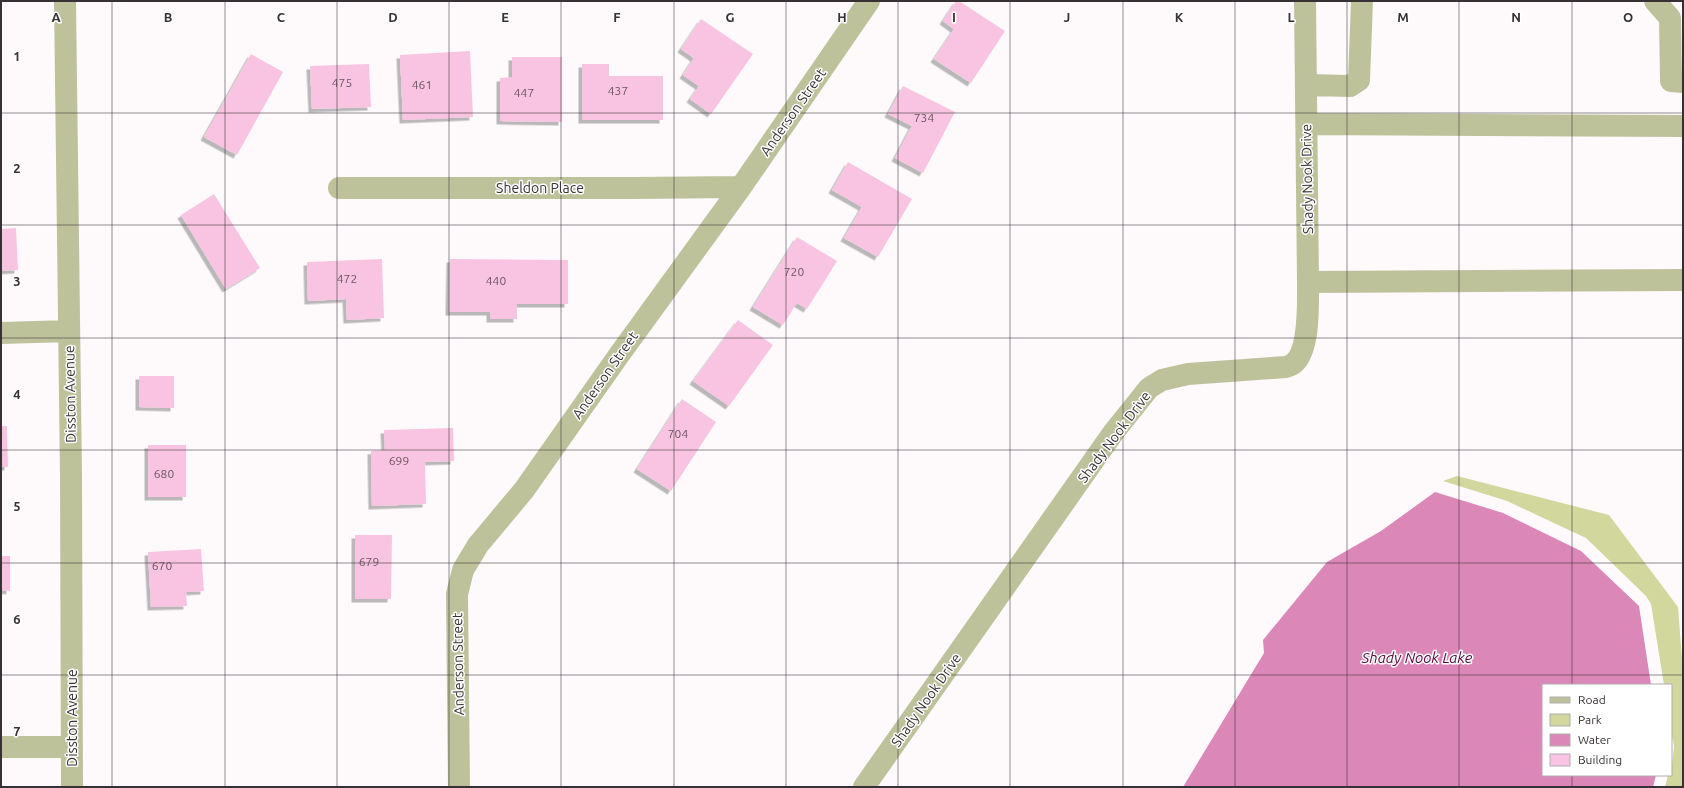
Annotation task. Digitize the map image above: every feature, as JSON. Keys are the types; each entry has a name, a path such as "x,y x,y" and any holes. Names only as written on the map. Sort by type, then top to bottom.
{"street":[{"name":"Disston Avenue","path":"65,1 71,476 72,787"},
{"name":"Anderson Street","path":"459,787 457,594 463,570 478,545 524,490 619,354 741,187 869,1"},
{"name":"Shady Nook Drive","path":"864,787 1113,433 1150,388 1162,380 1188,374 1286,367 1295,363 1302,351 1307,327 1308,282 1305,1"},
{"path":"1306,85 1350,86 1359,80 1362,1"},
{"path":"1655,1 1670,18 1671,81 1683,82"},
{"path":"1306,124 1683,126"},
{"name":"Sheldon Place","path":"339,188 741,187"},
{"path":"1308,282 1683,280"},
{"path":"1,333 69,330"},
{"path":"1,747 72,747"}],"green space":[{"path":"1457,476 1609,515 1678,607 1683,672 1683,787 1665,787 1668,776 1672,776 1674,746 1672,735 1672,684 1664,684 1651,604 1646,596 1586,538 1507,501 1443,481"}],"water":[{"name":"Shady Nook Lake","path":"1435,492 1503,513 1581,551 1639,606 1651,684 1542,684 1542,776 1656,776 1653,787 1183,787 1264,653 1263,640 1327,562 1381,531"}],"building":[{"path":"956,1 959,1 1005,31 971,83 934,59 954,29 943,21"},
{"path":"701,19 753,54 711,114 690,99 699,86 683,75 694,58 681,49"},
{"path":"470,51 473,117 403,120 400,55"},
{"path":"251,54 283,72 237,155 204,137"},
{"path":"512,57 562,57 562,122 500,121 500,78 512,77"},
{"path":"369,64 371,107 312,109 310,66"},
{"path":"582,64 609,64 609,76 663,76 663,120 582,120"},
{"path":"903,86 955,112 923,173 895,158 912,126 888,114"},
{"path":"848,162 912,199 878,257 844,238 862,207 832,190"},
{"path":"214,194 260,268 226,289 181,215"},
{"path":"16,228 18,270 1,271 1,229"},
{"path":"797,237 837,261 807,309 797,303 783,325 753,307"},
{"path":"382,259 384,318 347,320 346,299 308,301 307,262"},
{"path":"450,259 568,260 568,304 517,304 517,319 490,319 490,312 449,312"},
{"path":"738,320 773,345 729,406 693,381"},
{"path":"139,376 174,376 174,408 139,407"},
{"path":"682,399 716,422 671,491 637,469"},
{"path":"1,426 7,426 8,467 1,467"},
{"path":"453,428 454,461 425,462 426,504 372,506 371,451 385,450 384,430"},
{"path":"148,445 186,445 186,497 148,497"},
{"path":"355,535 392,535 391,599 355,599"},
{"path":"201,549 204,591 186,592 187,606 151,607 148,552"},
{"path":"1,556 10,556 10,591 1,590"}]}
